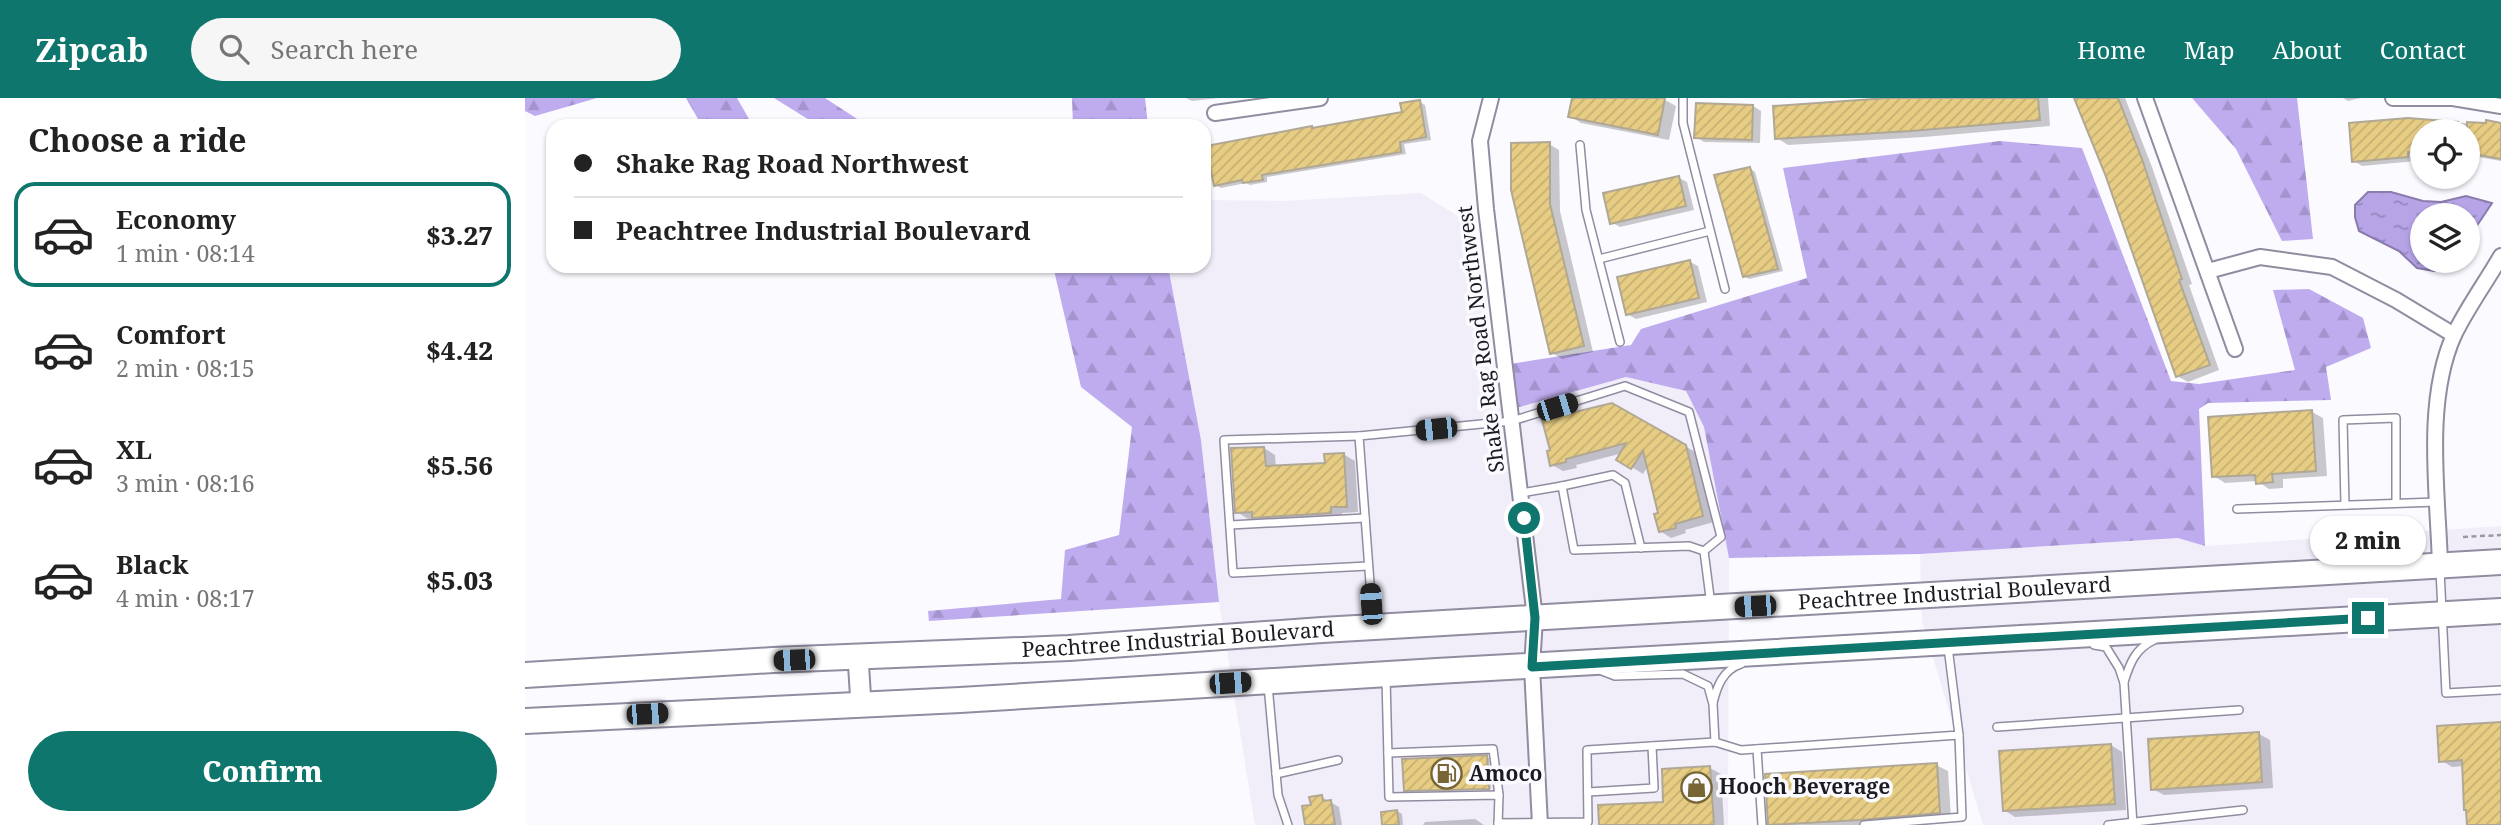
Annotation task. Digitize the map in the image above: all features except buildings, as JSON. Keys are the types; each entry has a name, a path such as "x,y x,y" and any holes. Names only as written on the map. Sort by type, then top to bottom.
{"highway":[{"name":"Peachtree Industrial Boulevard","path":"525,675 1069,648 1373,627 2501,562"},
{"path":"525,721 2501,611"}],"main road":[{"path":"858,657 862,704"}],"street":[{"path":"1215,113 1250,103 1320,98"},
{"name":"Shake Rag Road Northwest","path":"1491,98 1480,141 1535,618 1532,667 1540,824"},
{"path":"2145,98 2235,349"},
{"path":"2393,98 2453,98 2501,106"},
{"path":"2440,565 2435,436 2441,373 2454,335 2501,256"},
{"path":"2208,271 2260,257 2332,267 2396,300 2454,335"}],"lane":[{"path":"1683,98 1683,123 1725,289"},
{"path":"1580,145 1586,210 1620,342"},
{"path":"1599,259 1710,231"},
{"path":"1369,566 1233,573 1224,440 1359,436 1512,421 1625,386 1689,412 1721,537 1704,551"},
{"path":"2345,505 2343,420 2396,418 2396,503"},
{"path":"1359,436 1373,627"},
{"path":"1521,493 1613,475 1625,483 1641,548"},
{"path":"1562,486 1574,550 1689,547 1704,551"},
{"path":"2237,509 2438,502"},
{"path":"1230,526 1365,518"},
{"path":"1704,551 1711,608"},
{"path":"2440,565 2446,693 2501,690"},
{"path":"2124,683 2128,667 2140,646 2187,628"},
{"path":"1984,641 2023,648"},
{"path":"1864,825 1962,817 1959,735 1948,643"},
{"path":"2073,644 2106,647 2119,668 2124,683 2133,824"},
{"path":"1713,704 1717,685 1732,667 1773,653"},
{"path":"1584,664 1615,676 1683,674 1708,686 1713,704 1715,742"},
{"path":"1386,674 1389,797 1499,795"},
{"path":"1268,681 1278,795 1288,825"},
{"path":"1997,727 2239,710"},
{"path":"1388,753 1493,749 1499,795 1498,824 1588,823 1587,750 1715,742 1741,750 1959,735"},
{"path":"1588,792 1654,788 1652,746"},
{"path":"1757,749 1762,825"},
{"path":"1276,774 1338,760"},
{"path":"2108,825 2242,810"}],"path":[{"path":"2463,537 2501,534"}],"shaded area":[{"path":"1421,193 1464,220 1478,256 1502,412 1626,377 1686,391 1704,427 1729,558 1728,825 1255,825 1219,602 1201,440 1169,273 1211,273 1211,200 1283,201"},
{"path":"2501,526 2501,825 1983,825 1922,621 1920,554 2178,538 2205,546"}],"green space":[{"path":"525,98 597,98 535,116 525,111"},
{"path":"686,98 737,98 749,119 698,119"},
{"path":"774,98 825,98 857,119 808,119"},
{"path":"1072,98 1145,98 1147,119 1073,119"},
{"path":"2192,98 2297,98 2313,239 2282,241 2236,149"},
{"path":"2000,141 2082,148 2171,381 2199,384 2295,370 2273,290 2309,289 2363,318 2371,348 2326,367 2331,400 2208,403 2199,409 2205,546 2178,538 1920,554 1729,558 1704,427 1686,391 1626,377 1502,412 1497,366 1631,345 1641,329 1807,278 1783,168"},
{"path":"1055,273 1169,273 1201,440 1219,602 929,621 928,611 1061,599 1065,550 1119,535 1132,427 1081,387"}],"water":[{"path":"2368,192 2391,192 2423,201 2441,202 2466,196 2492,203 2480,221 2480,203 2410,203 2410,261 2399,251 2359,231 2355,205"}],"place":[{"name":"Amoco","path":"1446,774"},
{"name":"Hooch Beverage","path":"1696,787"}],"route":[{"path":"1524,518 1535,618 1532,667 2368,618"}]}
